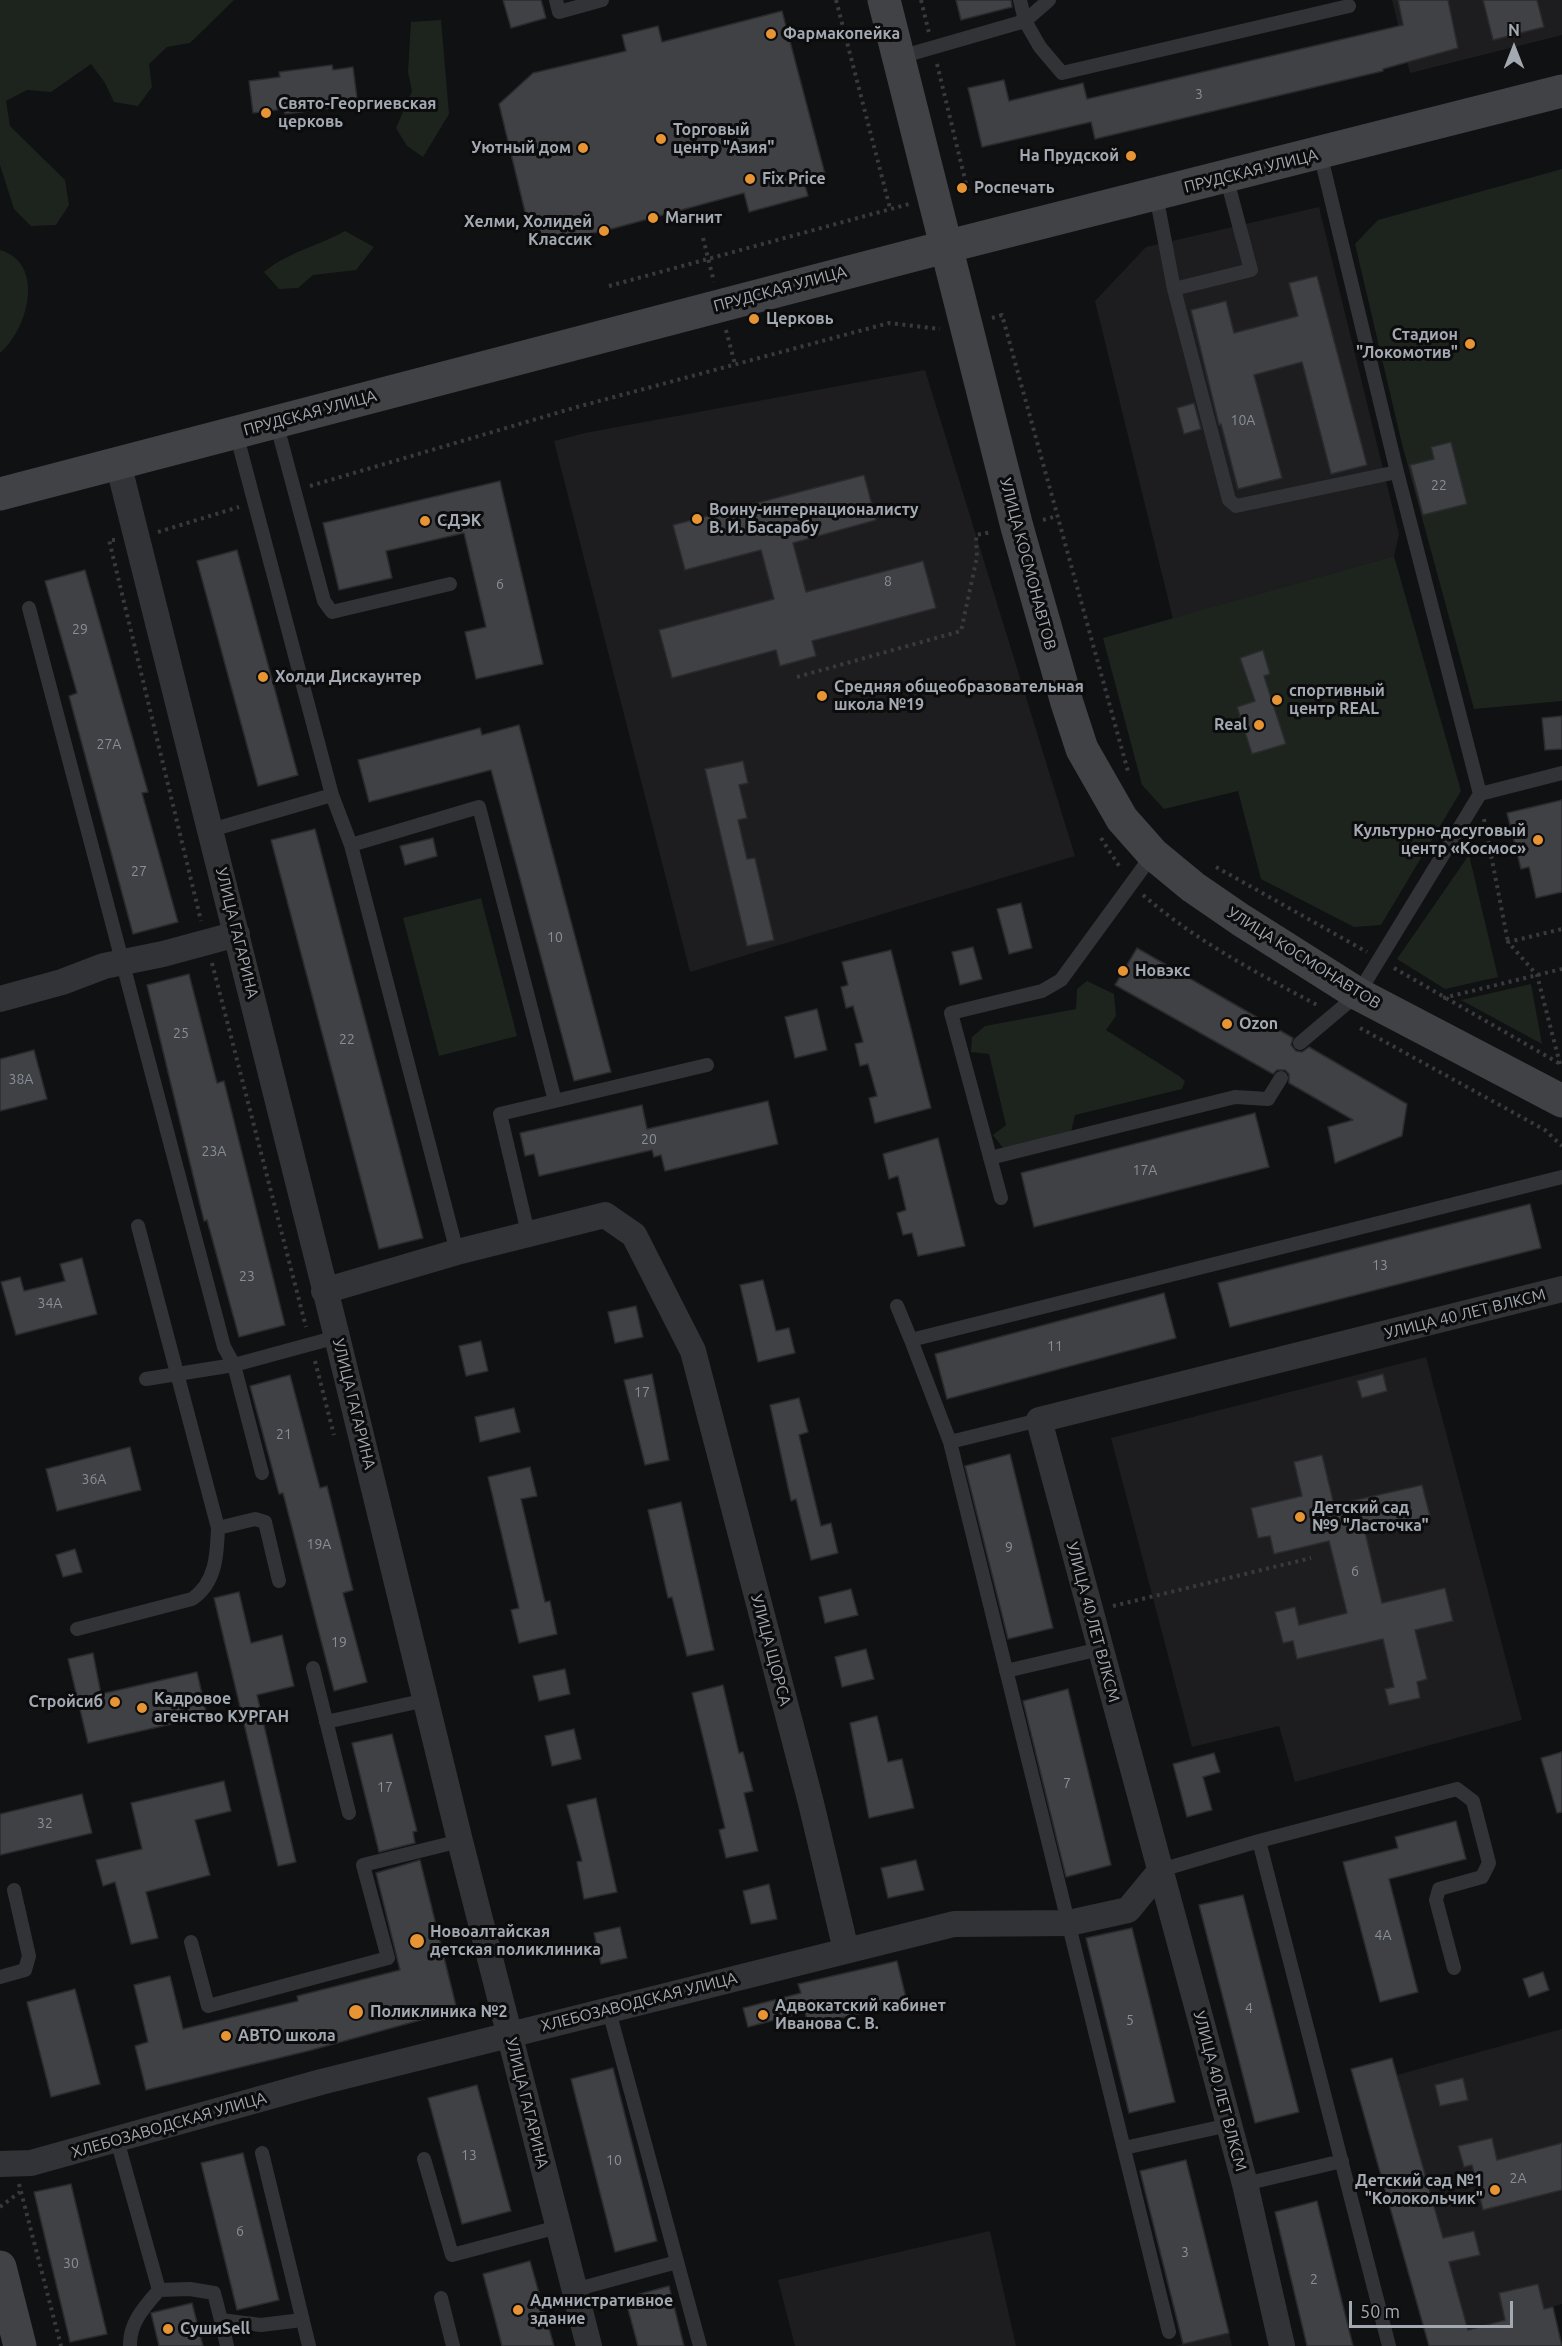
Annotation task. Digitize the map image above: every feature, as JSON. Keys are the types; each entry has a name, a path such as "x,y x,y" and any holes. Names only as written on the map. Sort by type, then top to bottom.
{"street":[{"name":"УЛИЦА КОСМОНАВТОВ","path":"884,0 965,326 1004,524 1082,749 1122,819 1153,854 1345,1004 1562,1101"},
{"name":"ПРУДСКАЯ УЛИЦА","path":"0,494 945,247 1562,91"},
{"name":"УЛИЦА ГАГАРИНА","path":"118,463 324,1291 338,1337 460,1841 589,2346"},
{"path":"0,999 121,962 163,954 237,934"},
{"name":"УЛИЦА ЩОРСА","path":"324,1291 457,1251 605,1215 634,1235 693,1351 811,1803 846,1950"},
{"name":"УЛИЦА 40 ЛЕТ ВЛКСМ","path":"1282,2346 1245,2184 1039,1420 1562,1290"},
{"name":"ХЛЕБОЗАВОДСКАЯ УЛИЦА","path":"7,2164 31,2163 321,2082 954,1924 1069,1923 1128,1910 1161,1870"},
{"path":"0,2267 20,2346"}],"lane":[{"path":"556,0 559,12 602,0"},
{"path":"1020,0 1025,21 1041,47 1062,73 1349,6"},
{"path":"900,57 1025,21 1049,0"},
{"path":"1320,153 1397,472 1480,794"},
{"path":"1174,289 1251,270 1226,176"},
{"path":"1156,195 1174,289 1229,500 1236,506 1397,472"},
{"path":"276,422 324,601 332,612 450,584"},
{"path":"236,433 332,795 351,845 457,1251"},
{"path":"29,608 224,1347 234,1365 262,1473"},
{"path":"1300,1042 1345,1004 1380,960 1480,794 1562,773"},
{"path":"211,830 332,795"},
{"path":"351,845 479,807 555,1101"},
{"path":"1001,1198 951,1013 1042,991 1061,980 1153,854"},
{"path":"528,1233 500,1114 707,1065"},
{"path":"990,1158 1235,1097 1268,1099 1281,1078"},
{"path":"912,1340 1562,1177"},
{"path":"77,1629 192,1599 204,1591 217,1561 218,1528 138,1226"},
{"path":"897,1306 950,1442 1169,2332"},
{"path":"146,1379 234,1365 338,1337"},
{"path":"950,1442 1039,1420"},
{"path":"218,1528 255,1519 265,1522 279,1581"},
{"path":"1006,1671 1100,1649"},
{"path":"313,1668 349,1813"},
{"path":"326,1722 426,1700"},
{"path":"1161,1870 1259,1841 1457,1789 1473,1801 1489,1863 1482,1877 1439,1889 1436,1900 1454,1968"},
{"path":"191,1942 208,2006 388,1958 363,1865 460,1841"},
{"path":"1259,1841 1389,2346"},
{"path":"0,1977 25,1970 29,1956 14,1890"},
{"path":"609,2011 700,2346"},
{"path":"1124,2148 1229,2125"},
{"path":"117,2140 159,2290"},
{"path":"262,2153 309,2346"},
{"path":"424,2159 452,2255 558,2227"},
{"path":"1245,2184 1342,2161"},
{"path":"574,2290 677,2262"},
{"path":"130,2346 130,2337 140,2312 159,2290 190,2289 214,2293 227,2346"},
{"path":"441,2298 453,2346"},
{"path":"221,2320 261,2325 302,2320"}],"path":[{"path":"836,0 890,208"},
{"path":"609,286 890,208 968,192 921,0"},
{"path":"965,326 1002,315 1132,784"},
{"path":"797,677 961,631 977,557 976,535 994,532 1004,524 1057,516"},
{"path":"1480,794 1508,942 1537,975 1561,1064"},
{"path":"1098,833 1131,885 1167,915 1233,961 1345,1004 1545,1130 1562,1146"},
{"path":"1212,865 1561,1064"},
{"path":"1508,942 1562,929"},
{"path":"1442,998 1562,969"},
{"path":"1090,1612 1311,1558"},
{"path":"7,2164 20,2192 61,2346"},
{"path":"0,2207 20,2192"}],"shaded area":[{"path":"0,0 234,0 190,43 167,47 149,64 152,87 138,106 114,102 105,83 91,64 51,92 27,90 6,101 10,126 65,180 69,205 56,225 31,226 14,209 0,165"},
{"path":"1392,0 1562,0 1562,35 1410,73"},
{"path":"441,20 449,114 423,157 407,146 396,128 412,91 408,72 411,22"},
{"name":"Стадион \"Локомотив\"","path":"1562,169 1562,701 1474,709 1402,444 1355,244 1378,220"},
{"path":"1319,207 1399,534 1394,556 1173,619 1095,301 1146,247"},
{"path":"345,231 374,247 356,270 313,275 298,288 279,289 264,272 283,259"},
{"path":"0,250 14,257 23,268 28,282 28,298 18,329 10,343 0,353"},
{"name":"Средняя общеобразовательная школа №19","path":"925,370 1075,856 690,972 554,441 585,433"},
{"name":"спортивный центр REAL","path":"1394,556 1461,791 1381,925 1354,927 1261,879 1238,791 1164,809 1142,785 1103,638"},
{"path":"1469,855 1498,977 1445,989 1397,959"},
{"path":"481,898 517,1036 439,1056 403,918"},
{"path":"1087,981 1114,994 1116,1016 1106,1030 1179,1076 1185,1081 1182,1089 1075,1115 1071,1132 1003,1148 993,1135 1006,1125 989,1054 971,1052 972,1037 985,1026 1076,1009 1077,989"},
{"path":"1531,984 1542,1044 1461,1000"},
{"name":"Детский сад №9 \"Ласточка\"","path":"1426,1357 1522,1720 1295,1782 1279,1726 1192,1747 1111,1438"},
{"name":"Детский сад №1 \"Колокольчик\"","path":"1562,2029 1562,2304 1468,2330 1397,2075"},
{"path":"990,2231 1016,2346 795,2346 778,2280"},
{"path":"1229,2333 1232,2346 1175,2346"}],"building":[{"path":"503,0 541,0 546,18 511,28"},
{"path":"956,0 1011,0 1012,7 961,20"},
{"path":"1398,0 1448,0 1458,48 1383,69 1383,71 1095,139 1091,122 982,147 968,88 1004,80 1009,101 1083,83 1087,99 1403,25"},
{"path":"1483,0 1537,0 1544,27 1493,40"},
{"name":"Торговый центр \"Азия\"","path":"782,11 825,174 803,178 808,196 749,212 744,193 604,231 533,245 499,104 533,73 626,51 622,35 658,26 662,42"},
{"path":"332,65 333,70 353,67 357,98 338,101 339,107 285,114 284,109 253,113 249,81 280,77 279,72"},
{"path":"1317,276 1367,465 1331,474 1302,362 1254,375 1282,478 1238,489 1221,424 1219,425 1191,310 1226,301 1234,333 1298,316 1289,283"},
{"path":"1194,403 1201,429 1184,434 1177,408"},
{"path":"1451,442 1467,504 1423,515 1410,465 1434,459 1431,447"},
{"path":"864,475 876,520 793,543 806,592 923,561 936,608 812,641 816,656 780,666 776,650 672,678 659,630 774,599 761,550 685,570 673,525"},
{"path":"500,481 543,664 476,679 465,632 486,627 464,533 386,551 392,578 339,590 323,523"},
{"path":"237,550 298,775 258,786 197,561"},
{"path":"85,570 148,792 142,793 178,922 133,934 69,696 77,693 45,581"},
{"name":"Real","path":"1263,650 1270,674 1264,676 1286,744 1252,754 1237,707 1255,701 1240,658"},
{"path":"1562,716 1562,749 1545,750 1542,718"},
{"path":"519,725 611,1072 574,1081 491,770 369,802 358,760 480,728 482,735"},
{"path":"743,761 748,783 739,785 747,818 738,820 747,859 755,858 774,940 747,946 705,769"},
{"name":"Культурно-досуговый центр «Космос»","path":"1562,800 1562,892 1536,898 1529,867 1521,869 1507,813"},
{"path":"315,829 423,1238 379,1249 271,840"},
{"path":"433,838 437,856 405,865 400,846"},
{"path":"1021,903 1032,948 1009,954 997,909"},
{"path":"973,947 982,979 960,985 952,952"},
{"path":"1137,948 1293,1038 1291,1045 1296,1051 1302,1052 1309,1047 1407,1104 1402,1136 1335,1163 1328,1127 1353,1120 1289,1083 1289,1074 1285,1070 1277,1070 1273,1074 1115,985"},
{"path":"891,950 931,1108 875,1123 869,1098 877,1096 868,1064 860,1066 855,1044 863,1042 853,1006 846,1008 841,987 848,985 842,962"},
{"path":"189,974 217,1083 224,1081 285,1325 239,1337 207,1220 204,1221 147,985"},
{"path":"817,1009 827,1050 795,1058 785,1017"},
{"path":"34,1050 47,1099 0,1111 0,1059"},
{"path":"768,1101 778,1144 665,1171 661,1155 654,1157 652,1150 539,1176 534,1154 525,1156 520,1133 642,1105 647,1129"},
{"path":"1255,1113 1269,1167 1034,1227 1021,1173"},
{"path":"938,1138 965,1246 918,1256 912,1233 903,1235 897,1213 906,1210 898,1176 889,1179 883,1154"},
{"path":"1530,1204 1541,1248 1230,1327 1218,1283"},
{"path":"82,1258 97,1314 16,1335 1,1282 20,1277 24,1291 65,1281 60,1264"},
{"path":"763,1280 776,1331 789,1328 795,1353 758,1362 740,1285"},
{"path":"1164,1293 1176,1338 947,1399 935,1354"},
{"path":"636,1306 643,1337 615,1343 608,1312"},
{"path":"481,1341 488,1371 466,1376 459,1346"},
{"path":"652,1374 669,1460 645,1465 624,1380"},
{"path":"1383,1374 1387,1391 1362,1398 1357,1381"},
{"path":"290,1375 320,1488 327,1486 353,1590 343,1593 367,1682 334,1691 283,1493 279,1494 250,1386"},
{"path":"799,1398 808,1432 799,1435 821,1526 831,1523 838,1553 811,1560 796,1499 791,1501 770,1405"},
{"path":"514,1408 520,1432 480,1442 475,1417"},
{"path":"130,1447 141,1490 57,1511 46,1469"},
{"path":"1010,1454 1053,1628 1008,1639 965,1466"},
{"path":"1322,1455 1334,1505 1422,1485 1430,1516 1365,1532 1382,1603 1445,1588 1453,1621 1415,1630 1427,1679 1417,1682 1420,1698 1389,1705 1385,1689 1394,1687 1383,1639 1297,1659 1293,1641 1283,1643 1275,1612 1295,1607 1299,1625 1347,1613 1329,1541 1274,1554 1270,1536 1258,1538 1251,1508 1302,1496 1294,1462"},
{"path":"530,1467 537,1496 521,1499 545,1602 550,1601 557,1634 519,1643 511,1610 519,1608 488,1477"},
{"path":"681,1502 714,1650 687,1656 672,1597 668,1598 648,1510"},
{"path":"75,1549 82,1572 63,1577 56,1555"},
{"path":"851,1589 858,1615 825,1623 819,1597"},
{"path":"239,1592 251,1643 282,1635 294,1686 257,1695 296,1862 278,1866 214,1598"},
{"path":"866,1649 874,1679 842,1687 835,1657"},
{"name":"Кадровое агенство КУРГАН","path":"93,1653 101,1694 197,1672 207,1716 88,1743 68,1659"},
{"path":"565,1669 570,1694 539,1701 533,1676"},
{"path":"723,1685 739,1753 743,1752 753,1791 744,1793 758,1851 726,1858 719,1830 725,1828 692,1693"},
{"path":"1068,1689 1111,1865 1066,1877 1023,1701"},
{"path":"877,1716 888,1762 902,1759 914,1808 869,1818 850,1723"},
{"path":"574,1729 581,1759 552,1766 545,1736"},
{"path":"392,1734 417,1831 413,1832 415,1843 379,1852 352,1743"},
{"path":"1562,1752 1562,1812 1557,1813 1541,1758"},
{"path":"1214,1753 1220,1772 1203,1777 1212,1810 1187,1817 1173,1764"},
{"path":"224,1781 231,1811 195,1820 210,1875 146,1892 158,1938 131,1944 115,1882 103,1886 96,1860 142,1849 131,1803"},
{"path":"82,1794 92,1833 0,1855 0,1814"},
{"path":"596,1798 617,1892 584,1899 577,1862 582,1861 567,1805"},
{"path":"1456,1821 1466,1859 1389,1879 1418,1992 1380,2002 1343,1862 1398,1848 1395,1837"},
{"path":"420,1860 457,2010 308,2051 146,2090 135,2046 148,2042 134,1985 170,1976 183,2029 298,2001 297,1996 400,1970 376,1873"},
{"path":"916,1860 924,1890 888,1898 881,1868"},
{"path":"769,1884 777,1919 751,1924 743,1891"},
{"path":"1243,1895 1299,2112 1255,2123 1199,1905"},
{"path":"620,1927 627,1958 601,1964 594,1933"},
{"path":"1132,1928 1175,2102 1129,2113 1086,1938"},
{"path":"897,1961 907,2002 808,2026 805,2012 748,2027 743,2008 801,1993 798,1984"},
{"path":"1543,1972 1549,1990 1529,1997 1523,1979"},
{"path":"75,1989 100,2084 51,2097 27,2002"},
{"path":"1392,2058 1443,2238 1474,2231 1480,2255 1449,2262 1468,2330 1505,2320 1499,2293 1538,2284 1544,2309 1553,2307 1562,2346 1429,2346 1351,2069"},
{"path":"613,2068 657,2241 615,2252 571,2079"},
{"path":"1463,2078 1468,2100 1440,2106 1435,2085"},
{"path":"477,2085 511,2211 462,2224 428,2098"},
{"path":"1492,2138 1497,2160 1562,2143 1562,2190 1483,2210 1472,2165 1464,2167 1458,2146"},
{"path":"243,2153 279,2300 237,2310 201,2163"},
{"path":"1186,2160 1229,2333 1183,2344 1140,2171"},
{"path":"71,2184 107,2334 70,2342 34,2192"},
{"path":"1317,2201 1353,2346 1307,2346 1275,2212"},
{"name":"Адмнистративное здание","path":"530,2261 554,2346 502,2346 483,2274"},
{"path":"669,2286 684,2346 638,2346 625,2298"},
{"path":"192,2303 203,2346 159,2346 151,2313"}],"place":[{"name":"Фармакопейка","path":"771,34"},
{"name":"Свято-Георгиевская церковь","path":"266,113"},
{"name":"Торговый центр \"Азия\"","path":"661,139"},
{"name":"Уютный дом","path":"583,148"},
{"name":"На Прудской","path":"1131,156"},
{"name":"Fix Price","path":"750,179"},
{"name":"Роспечать","path":"962,188"},
{"name":"Магнит","path":"653,218"},
{"name":"Хелми, Холидей Классик","path":"604,231"},
{"name":"Церковь","path":"754,319"},
{"name":"Стадион \"Локомотив\"","path":"1470,344"},
{"name":"Воину-интернационалисту В. И. Басарабу","path":"697,519"},
{"name":"СДЭК","path":"425,521"},
{"name":"Холди Дискаунтер","path":"263,677"},
{"name":"Средняя общеобразовательная школа №19","path":"822,696"},
{"name":"спортивный центр REAL","path":"1277,700"},
{"name":"Real","path":"1259,725"},
{"name":"Культурно-досуговый центр «Космос»","path":"1538,840"},
{"name":"Новэкс","path":"1123,971"},
{"name":"Ozon","path":"1227,1024"},
{"name":"Детский сад №9 \"Ласточка\"","path":"1300,1517"},
{"name":"Стройсиб","path":"115,1702"},
{"name":"Кадровое агенство КУРГАН","path":"142,1708"},
{"name":"Новоалтайская детская поликлиника","path":"417,1941"},
{"name":"Поликлиника №2","path":"356,2012"},
{"name":"Адвокатский кабинет Иванова С. В.","path":"763,2015"},
{"name":"АВТО школа","path":"226,2036"},
{"name":"Детский сад №1 \"Колокольчик\"","path":"1495,2190"},
{"name":"Адмнистративное здание","path":"518,2310"},
{"name":"СушиSell","path":"168,2329"}]}
